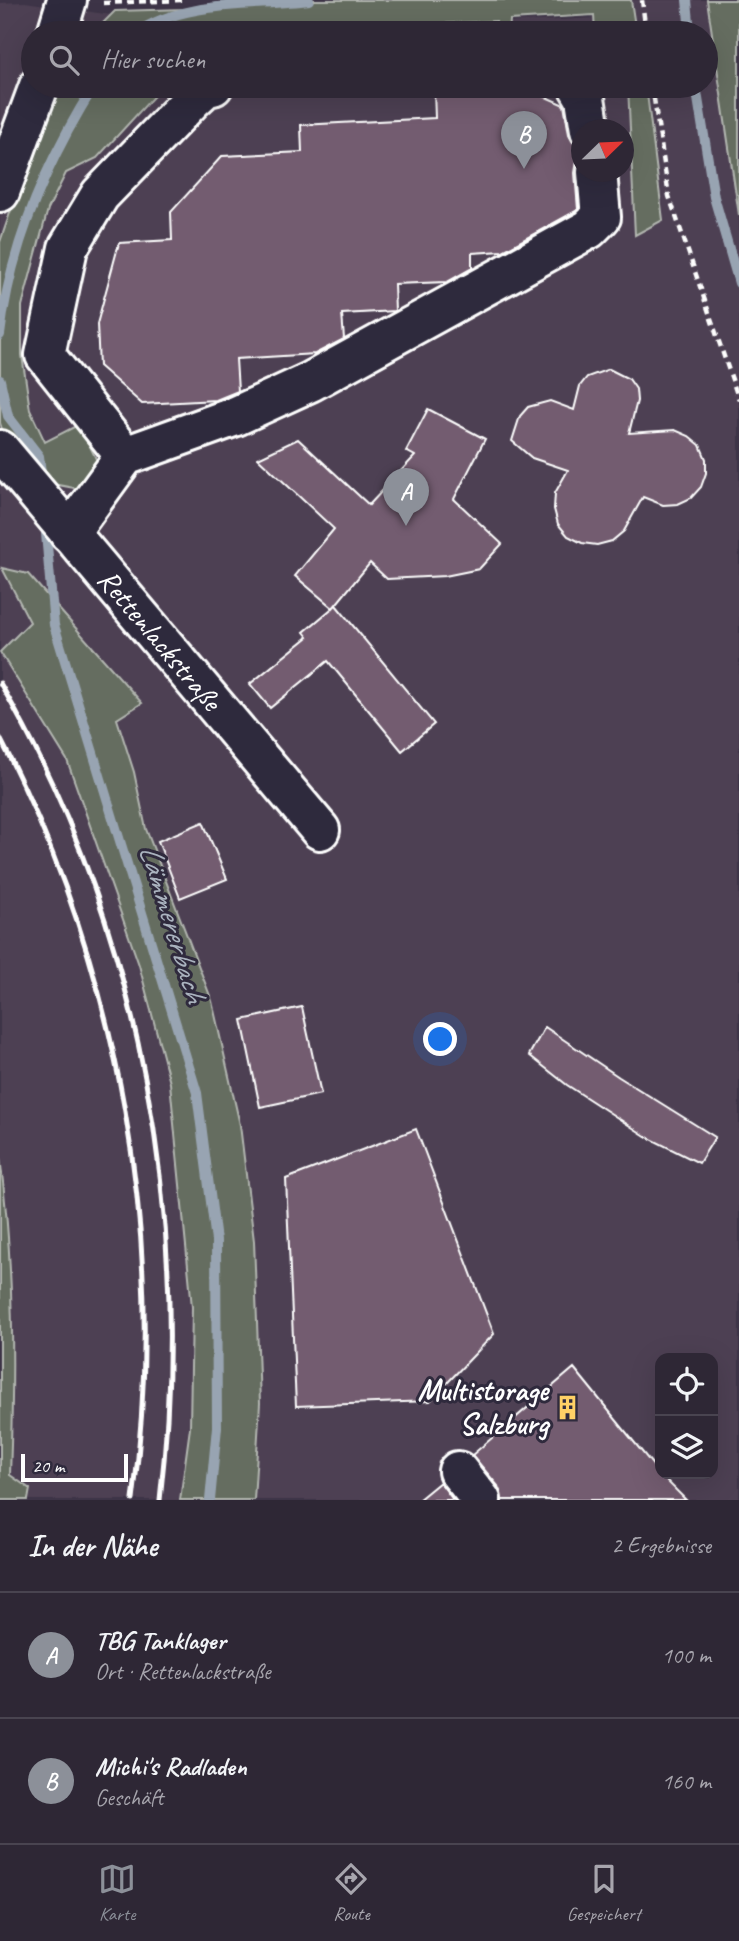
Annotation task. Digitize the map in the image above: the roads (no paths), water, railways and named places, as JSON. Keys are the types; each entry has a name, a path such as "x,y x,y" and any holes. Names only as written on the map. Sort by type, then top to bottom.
{"street":[{"path":"0,192 35,98"},
{"path":"125,456 45,355 68,248 100,195 194,98"},
{"path":"585,98 588,119"},
{"path":"63,526 125,456 236,416 310,382 589,229 601,217 598,182"},
{"name":"Rettenlackstraße","path":"6,459 320,830"}],"waterway":[{"name":"Lämmererbach","path":"158,21 197,10 309,0"},
{"path":"687,0 689,21"},
{"name":"Lämmererbach","path":"0,335 12,269 33,205 61,144 87,98"},
{"path":"698,98 714,197 739,283"},
{"name":"Lämmererbach","path":"0,380 8,416 39,456 42,481"},
{"name":"Lämmererbach","path":"45,522 54,625 197,1093 216,1241 217,1427 210,1500"}],"railway":[{"path":"0,683 49,777 89,875 121,976 145,1079 161,1183 168,1289 168,1395 160,1500"},
{"path":"0,738 42,827 76,919 104,1013 125,1109 138,1207 144,1304 142,1402 133,1500"}],"place":[{"name":"Michi's Radladen","path":"524,169"},
{"name":"TBG Tanklager","path":"406,526"},
{"name":"Multistorage Salzburg","path":"568,1407"}]}
